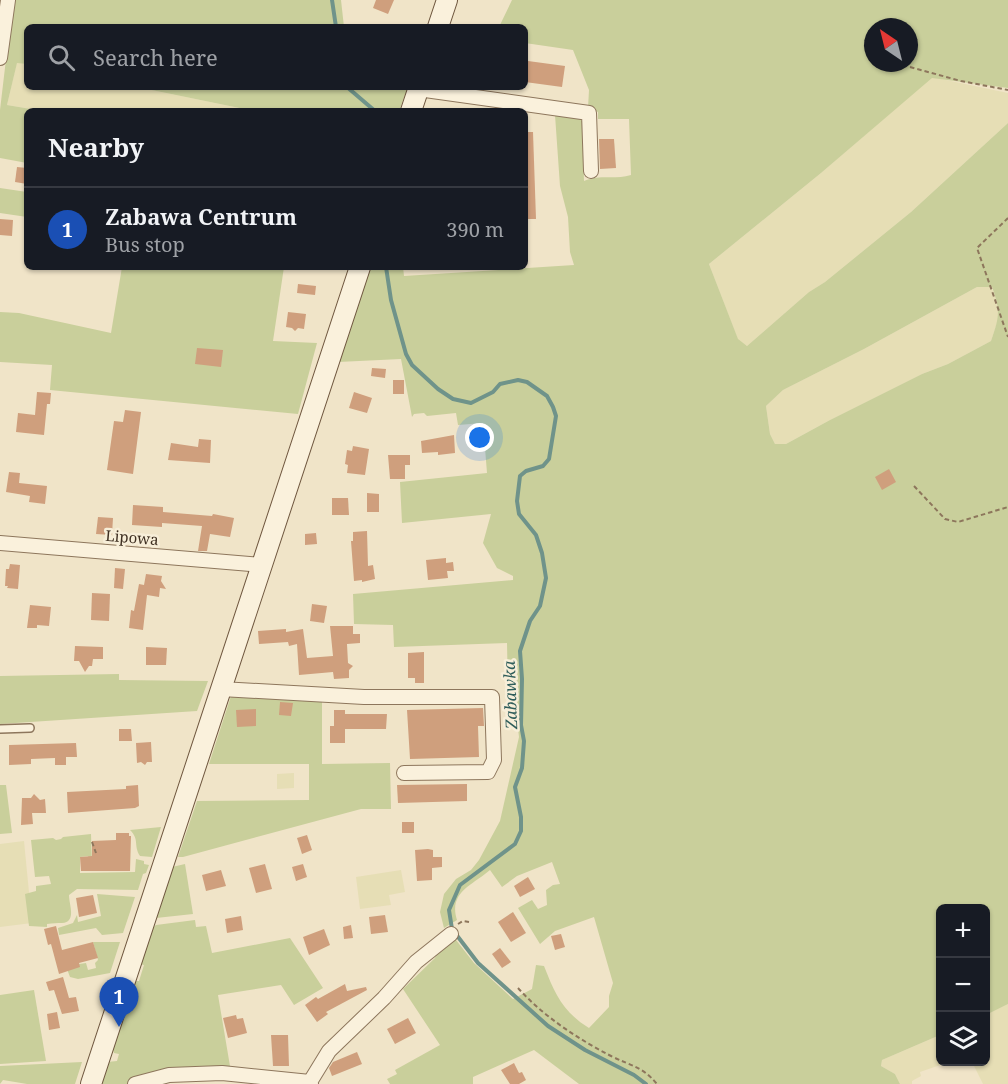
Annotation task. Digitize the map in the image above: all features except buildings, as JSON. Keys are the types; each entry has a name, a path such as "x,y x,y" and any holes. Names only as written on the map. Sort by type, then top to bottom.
{"main road":[{"path":"439,24 447,0"},
{"path":"412,108 417,90"},
{"path":"90,1084 359,270"}],"street":[{"path":"0,58 8,0"},
{"path":"427,90 500,106 525,108"},
{"path":"528,108 589,113 591,171"},
{"name":"Lipowa","path":"0,543 262,565"},
{"path":"221,689 364,697 492,697 494,760 488,772 404,773"},
{"path":"135,1084 169,1075 222,1073 311,1083 329,1051 416,962 454,932"}],"lane":[{"path":"0,729 30,728"}],"path":[{"path":"918,69 961,81 1008,90"},
{"path":"1008,218 977,248 1008,337"},
{"path":"914,486 945,519 958,522 1008,507"},
{"path":"92,842 96,853"},
{"path":"463,921 469,922"},
{"path":"518,988 529,1001 579,1038 612,1057 647,1071 657,1084"}],"shaded area":[{"path":"17,62 24,63 24,90 152,90 239,108 25,108 7,105"},
{"path":"932,77 1008,93 1008,123 911,212 825,282 809,292 747,346 738,340 709,264 821,173"},
{"path":"977,287 991,287 995,295 999,317 991,341 786,444 775,444 770,434 766,406 783,390"},
{"path":"294,773 294,788 277,789 277,774"},
{"path":"24,841 32,923 0,927 0,844"},
{"path":"401,870 405,892 389,895 391,905 360,909 356,877"},
{"path":"1008,1004 1008,1084 983,1084 974,1066 990,1066 990,1013"},
{"path":"936,1037 937,1066 920,1072 921,1076 912,1081 912,1084 900,1084 895,1074 881,1066 882,1060"}],"green space":[{"path":"13,0 341,0 344,24 24,24 24,64 17,63 7,105 25,108 24,162 0,158 0,110"},
{"path":"512,0 1008,0 1008,88 932,78 821,173 709,264 738,339 747,346 809,292 825,282 911,212 1008,123 1008,1004 990,1013 990,904 936,904 936,1037 882,1060 881,1066 895,1074 900,1084 579,1084 534,1050 473,1077 473,1084 390,1084 387,1079 397,1074 395,1070 440,1045 403,989 435,958 439,948 452,938 474,963 513,999 532,989 536,965 544,966 566,1009 589,1028 609,1007 609,996 613,983 594,917 555,931 540,944 518,908 532,900 538,909 547,905 546,890 553,885 560,884 552,862 517,876 502,887 490,870 459,896 455,910 457,920 444,928 440,912 444,894 456,879 471,870 479,860 500,821 519,737 514,694 508,694 507,643 394,647 393,625 354,624 353,594 513,580 513,576 497,568 483,543 491,514 402,523 400,482 487,473 483,423 458,425 456,413 427,416 424,413 414,414 412,417 401,359 338,362 369,270 403,270 404,276 528,270 528,268 574,265 570,252 568,217 560,186 555,115 582,119 584,181 631,175 629,119 598,119 598,112 588,108 589,90 573,50 528,43 528,24 500,24","holes":["977,287 992,287 997,303 997,320 991,341 786,444 775,444 770,434 766,406 783,390"]},
{"path":"152,90 407,90 400,108 239,108"},
{"path":"0,188 24,192 24,217 0,213"},
{"path":"122,270 284,270 273,341 317,343 298,414 50,390 52,365 0,362 0,312 19,313 111,333"},
{"path":"119,674 119,680 208,681 197,711 0,724 0,676"},
{"path":"231,696 322,699 322,764 390,763 391,809 361,809 178,857 197,801 309,800 309,764 209,764"},
{"path":"0,785 6,785 12,833 0,834"},
{"path":"161,827 152,857 140,856 135,837 130,830"},
{"path":"91,834 92,866 88,856 80,857 80,873 135,872 136,859 144,861 144,864 149,865 146,873 143,874 138,890 77,889 69,895 71,916 67,922 47,924 47,927 29,926 25,894 36,891 36,886 51,884 49,876 35,877 31,840 53,838 56,840"},
{"path":"185,864 193,914 156,918 154,915 172,867"},
{"path":"97,894 135,897 123,933 102,935 96,928 59,935 58,928 73,923 77,915 78,922 101,916"},
{"path":"195,920 196,927 206,926 212,953 290,938 323,988 294,1005 281,985 218,995 231,1072 128,1084 99,1084 107,1062 117,1061 119,1054 114,1053 112,1046 134,981 139,981 144,965 139,964 151,929 156,925"},
{"path":"93,942 120,942 110,973 78,979 70,977 67,969 79,964 86,963 88,970 96,968 95,963 98,960"},
{"path":"34,990 46,1061 0,1064 0,995"},
{"path":"82,1062 75,1084 27,1084 3,1080 0,1084 0,1066"}],"waterway":[{"name":"Zabawka","path":"332,0 336,24"},
{"name":"Zabawka","path":"350,90 372,108"},
{"name":"Zabawka","path":"386,270 391,300 406,354 412,365 438,389 453,399 471,403 493,392 500,384 518,380 527,382 547,396 556,416 549,459 543,466 526,471 520,476 517,501 519,514 536,535 546,578 540,606 530,621 520,651 521,725 524,741 522,768 515,787 521,817 521,831 515,844 460,885 449,910 452,929 478,963 548,1026 585,1050 634,1075 646,1084"}],"place":[{"name":"Zabawa Centrum","path":"119,1027"}]}
